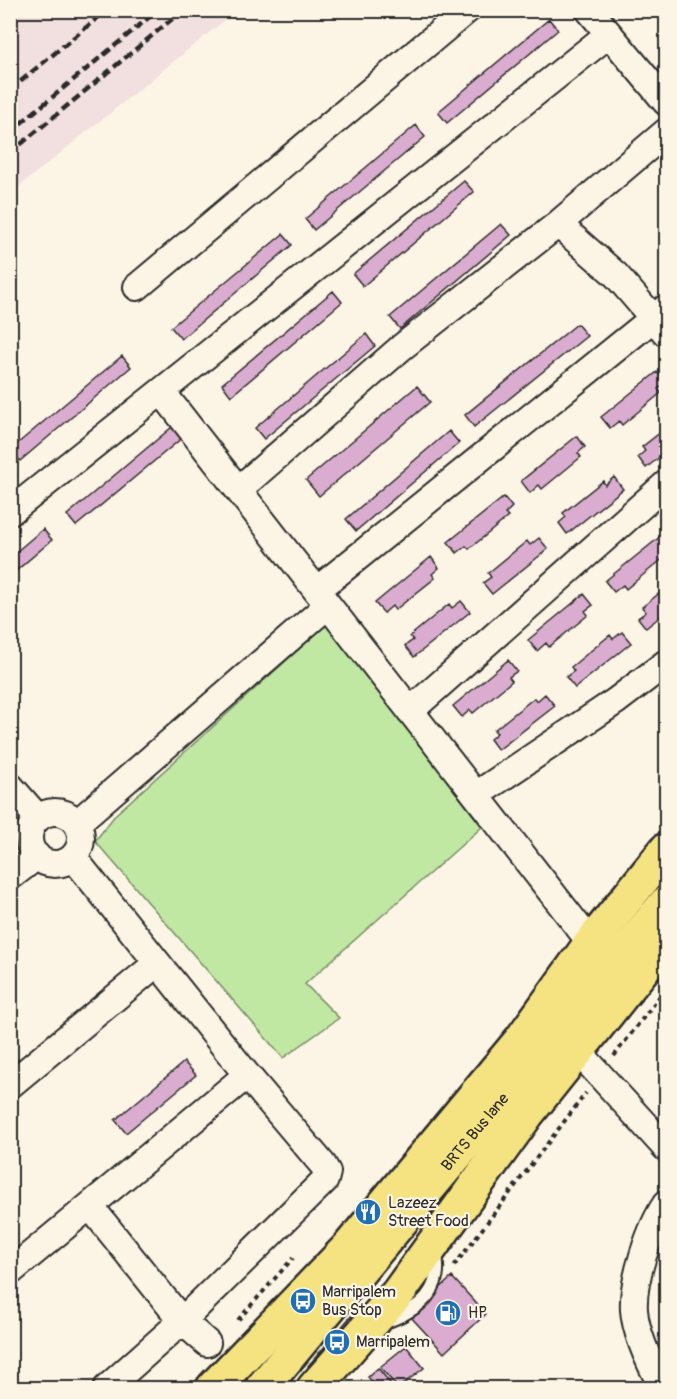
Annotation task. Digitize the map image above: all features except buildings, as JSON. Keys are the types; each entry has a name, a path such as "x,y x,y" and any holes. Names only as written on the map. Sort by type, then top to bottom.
{"main road":[{"path":"213,1389 349,1247 521,1040 591,943 666,850"},
{"name":"BRTS Bus lane","path":"262,1389 666,903"},
{"path":"314,1389 398,1293 527,1114 666,940"}],"street":[{"path":"137,287 467,10"},
{"path":"589,10 666,102"},
{"path":"10,512 609,34"},
{"path":"238,490 402,347 558,224 666,132"},
{"path":"77,823 322,598 662,320 616,275 558,224"},
{"path":"162,392 591,943"},
{"path":"410,711 666,484"},
{"path":"476,795 616,701 666,663"},
{"path":"10,786 38,818"},
{"path":"62,812 77,823 81,843 73,857 56,864 47,863 37,856 30,843 29,834 38,818 45,813 62,812"},
{"path":"10,877 37,856"},
{"path":"73,857 156,964 327,1172 325,1180 182,1322 107,1389"},
{"path":"10,1085 156,964"},
{"path":"577,1050 666,1148"},
{"path":"10,1272 247,1075"},
{"path":"663,1389 639,1332 634,1308 647,1242 656,1220 666,1205"},
{"path":"90,1206 182,1322 236,1365"}],"path":[{"path":"448,1273 666,988"}],"shaded area":[{"path":"11,10 236,10 236,11 11,193"}],"green space":[{"path":"328,623 482,827 305,984 339,1018 283,1058 95,841 116,814"}],"railway":[{"path":"10,90 107,10"},
{"path":"10,132 158,10"},
{"path":"10,153 183,10"}],"place":[{"name":"Lazeez Street Food","path":"368,1212"},
{"name":"Marripalem Bus Stop","path":"303,1301"},
{"name":"HP","path":"448,1313"},
{"name":"Marripalem","path":"337,1342"}]}
